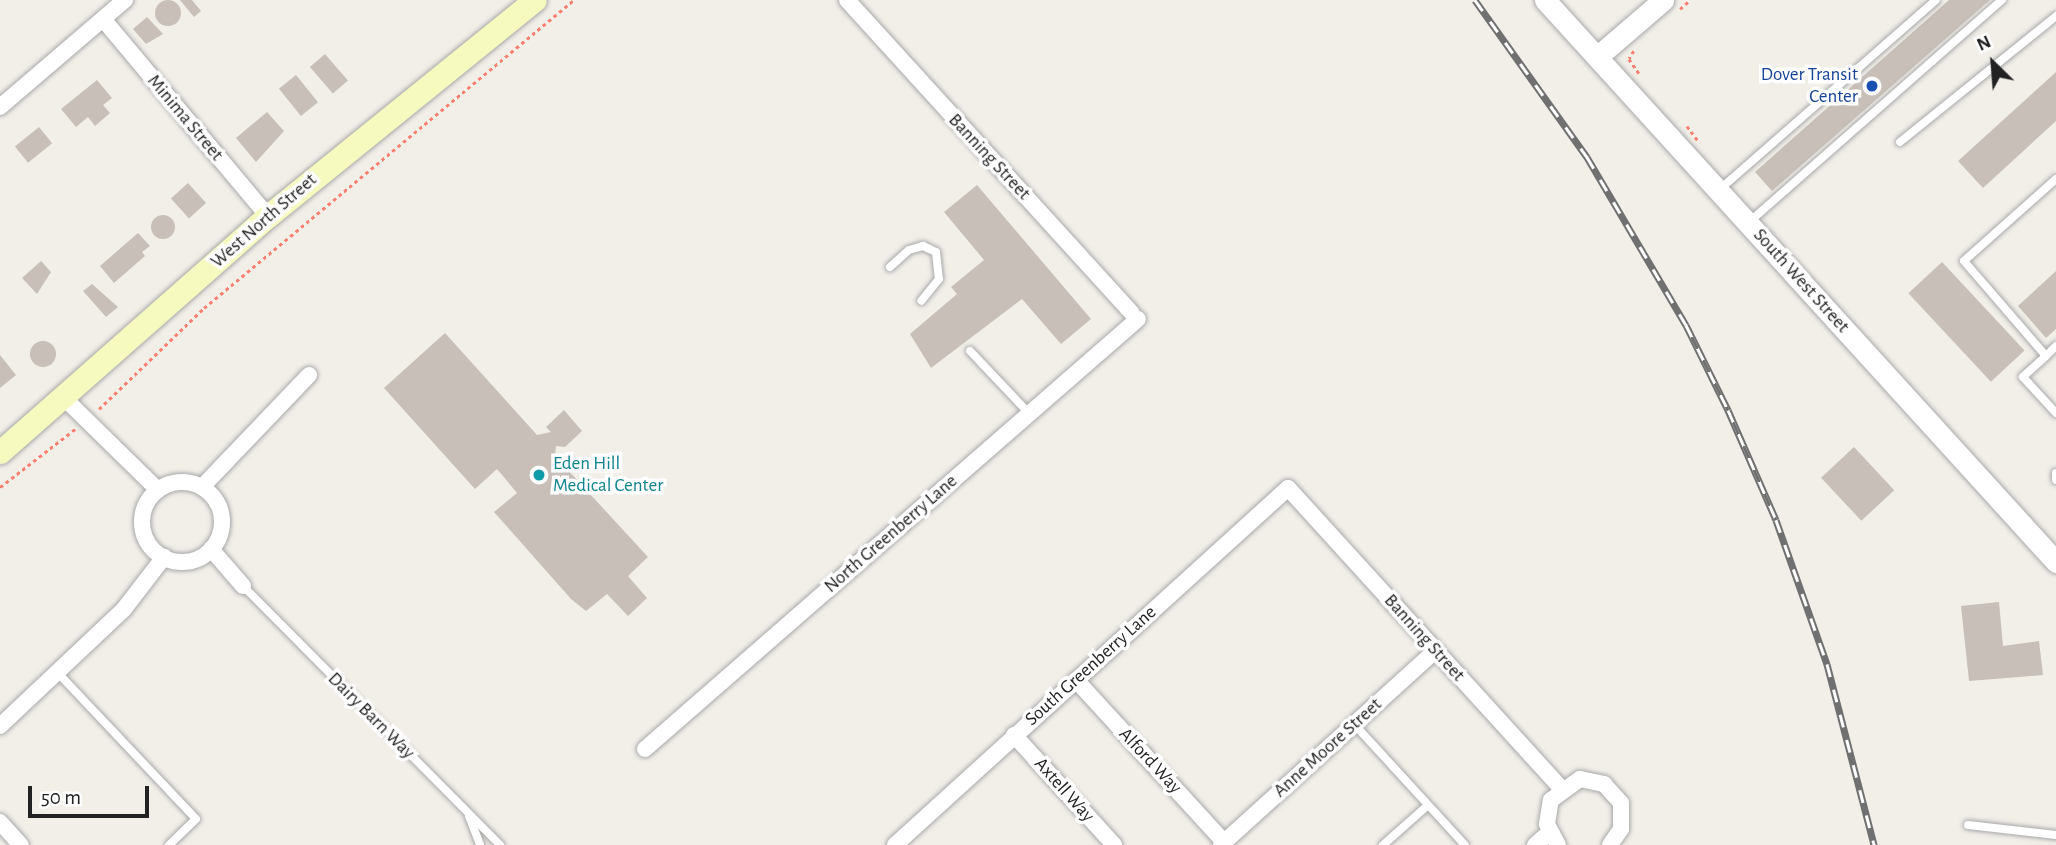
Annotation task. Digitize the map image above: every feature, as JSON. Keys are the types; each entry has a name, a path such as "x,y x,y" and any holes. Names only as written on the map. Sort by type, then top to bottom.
{"main road":[{"name":"West North Street","path":"0,452 268,216 535,0"}],"street":[{"path":"0,107 125,0"},
{"name":"Banning Street","path":"847,0 1135,316"},
{"name":"South West Street","path":"1545,0 2056,562"},
{"path":"1598,56 1663,0"},
{"name":"Minima Street","path":"103,19 268,216"},
{"name":"North Greenberry Lane","path":"645,749 1135,316"},
{"path":"202,487 309,375"},
{"path":"62,396 158,490"},
{"path":"184,482 202,487 216,501 222,520 211,549 189,561 164,557 149,544 142,525 145,505 158,490 184,482"},
{"name":"Banning Street","path":"1288,488 1561,788"},
{"name":"South Greenberry Lane","path":"895,845 1288,488"},
{"path":"211,549 243,586"},
{"path":"0,726 124,609 164,557"},
{"name":"Anne Moore Street","path":"1223,844 1435,651"},
{"name":"Alford Way","path":"1076,680 1223,844"},
{"name":"Axtell Way","path":"1014,735 1114,845"},
{"path":"1535,845 1554,838 1547,812 1561,788 1592,780 1614,792 1623,816 1610,845"},
{"path":"0,822 21,845"}],"lane":[{"path":"1719,190 1936,0"},
{"path":"1749,223 2002,0"},
{"path":"1900,142 2056,16"},
{"path":"2046,356 1964,261 2056,179"},
{"path":"890,267 909,250 923,246 936,251 939,279 921,301"},
{"path":"2056,346 2023,377 2056,413"},
{"path":"970,351 1023,407"},
{"path":"2056,473 2056,480"},
{"name":"Dairy Barn Way","path":"243,586 500,845"},
{"path":"57,672 196,819 169,845"},
{"path":"1354,724 1465,845"},
{"path":"1383,845 1428,805"},
{"path":"468,813 480,845"},
{"path":"1968,825 2056,835"}],"path":[{"path":"0,487 86,421 255,264 574,0"}],"building":[{"path":"168,0 177,4 181,13 177,22 168,26 159,22 155,13 159,4"},
{"path":"180,0 192,0 201,11 194,17"},
{"name":"Dover Transit Center","path":"1949,0 1990,0 1772,191 1755,172"},
{"path":"147,17 163,34 146,44 133,29"},
{"path":"325,54 348,80 333,94 310,67"},
{"path":"2056,72 2056,121 1983,188 1958,161"},
{"path":"296,75 318,102 301,116 279,89"},
{"path":"97,80 112,98 103,105 110,113 95,126 88,117 76,127 61,109"},
{"path":"267,112 284,131 256,162 236,138"},
{"path":"39,127 52,143 28,163 15,147"},
{"path":"188,183 206,203 189,218 171,198"},
{"path":"977,185 1091,319 1061,344 1022,299 931,368 910,334 957,294 951,287 984,260 944,212"},
{"path":"163,215 172,218 175,227 172,236 163,239 154,236 151,227 154,218"},
{"path":"138,233 150,246 142,252 145,256 114,283 100,266"},
{"path":"41,261 51,272 37,294 22,278"},
{"path":"1942,262 2025,350 1991,382 1908,293"},
{"path":"2056,271 2056,329 2046,338 2018,306"},
{"path":"92,284 118,307 106,317 83,291"},
{"name":"Eden Hill Medical Center","path":"445,333 537,435 551,432 546,427 564,410 582,431 565,447 556,446 555,456 648,557 628,576 647,598 628,616 607,594 586,611 571,599 494,512 517,493 497,469 475,489 384,388"},
{"path":"43,341 52,345 56,354 52,363 43,367 34,363 30,354 34,345"},
{"path":"0,355 16,375 0,388"},
{"path":"1854,447 1894,490 1861,521 1821,478"},
{"path":"1999,602 2003,646 2039,641 2043,675 1969,681 1961,606"}],"railway":[{"path":"1475,0 1587,157 1686,325 1728,410 1776,520 1827,664 1874,845"}],"place":[{"name":"Dover Transit Center","path":"1872,86"},
{"name":"Eden Hill Medical Center","path":"539,475"}]}
